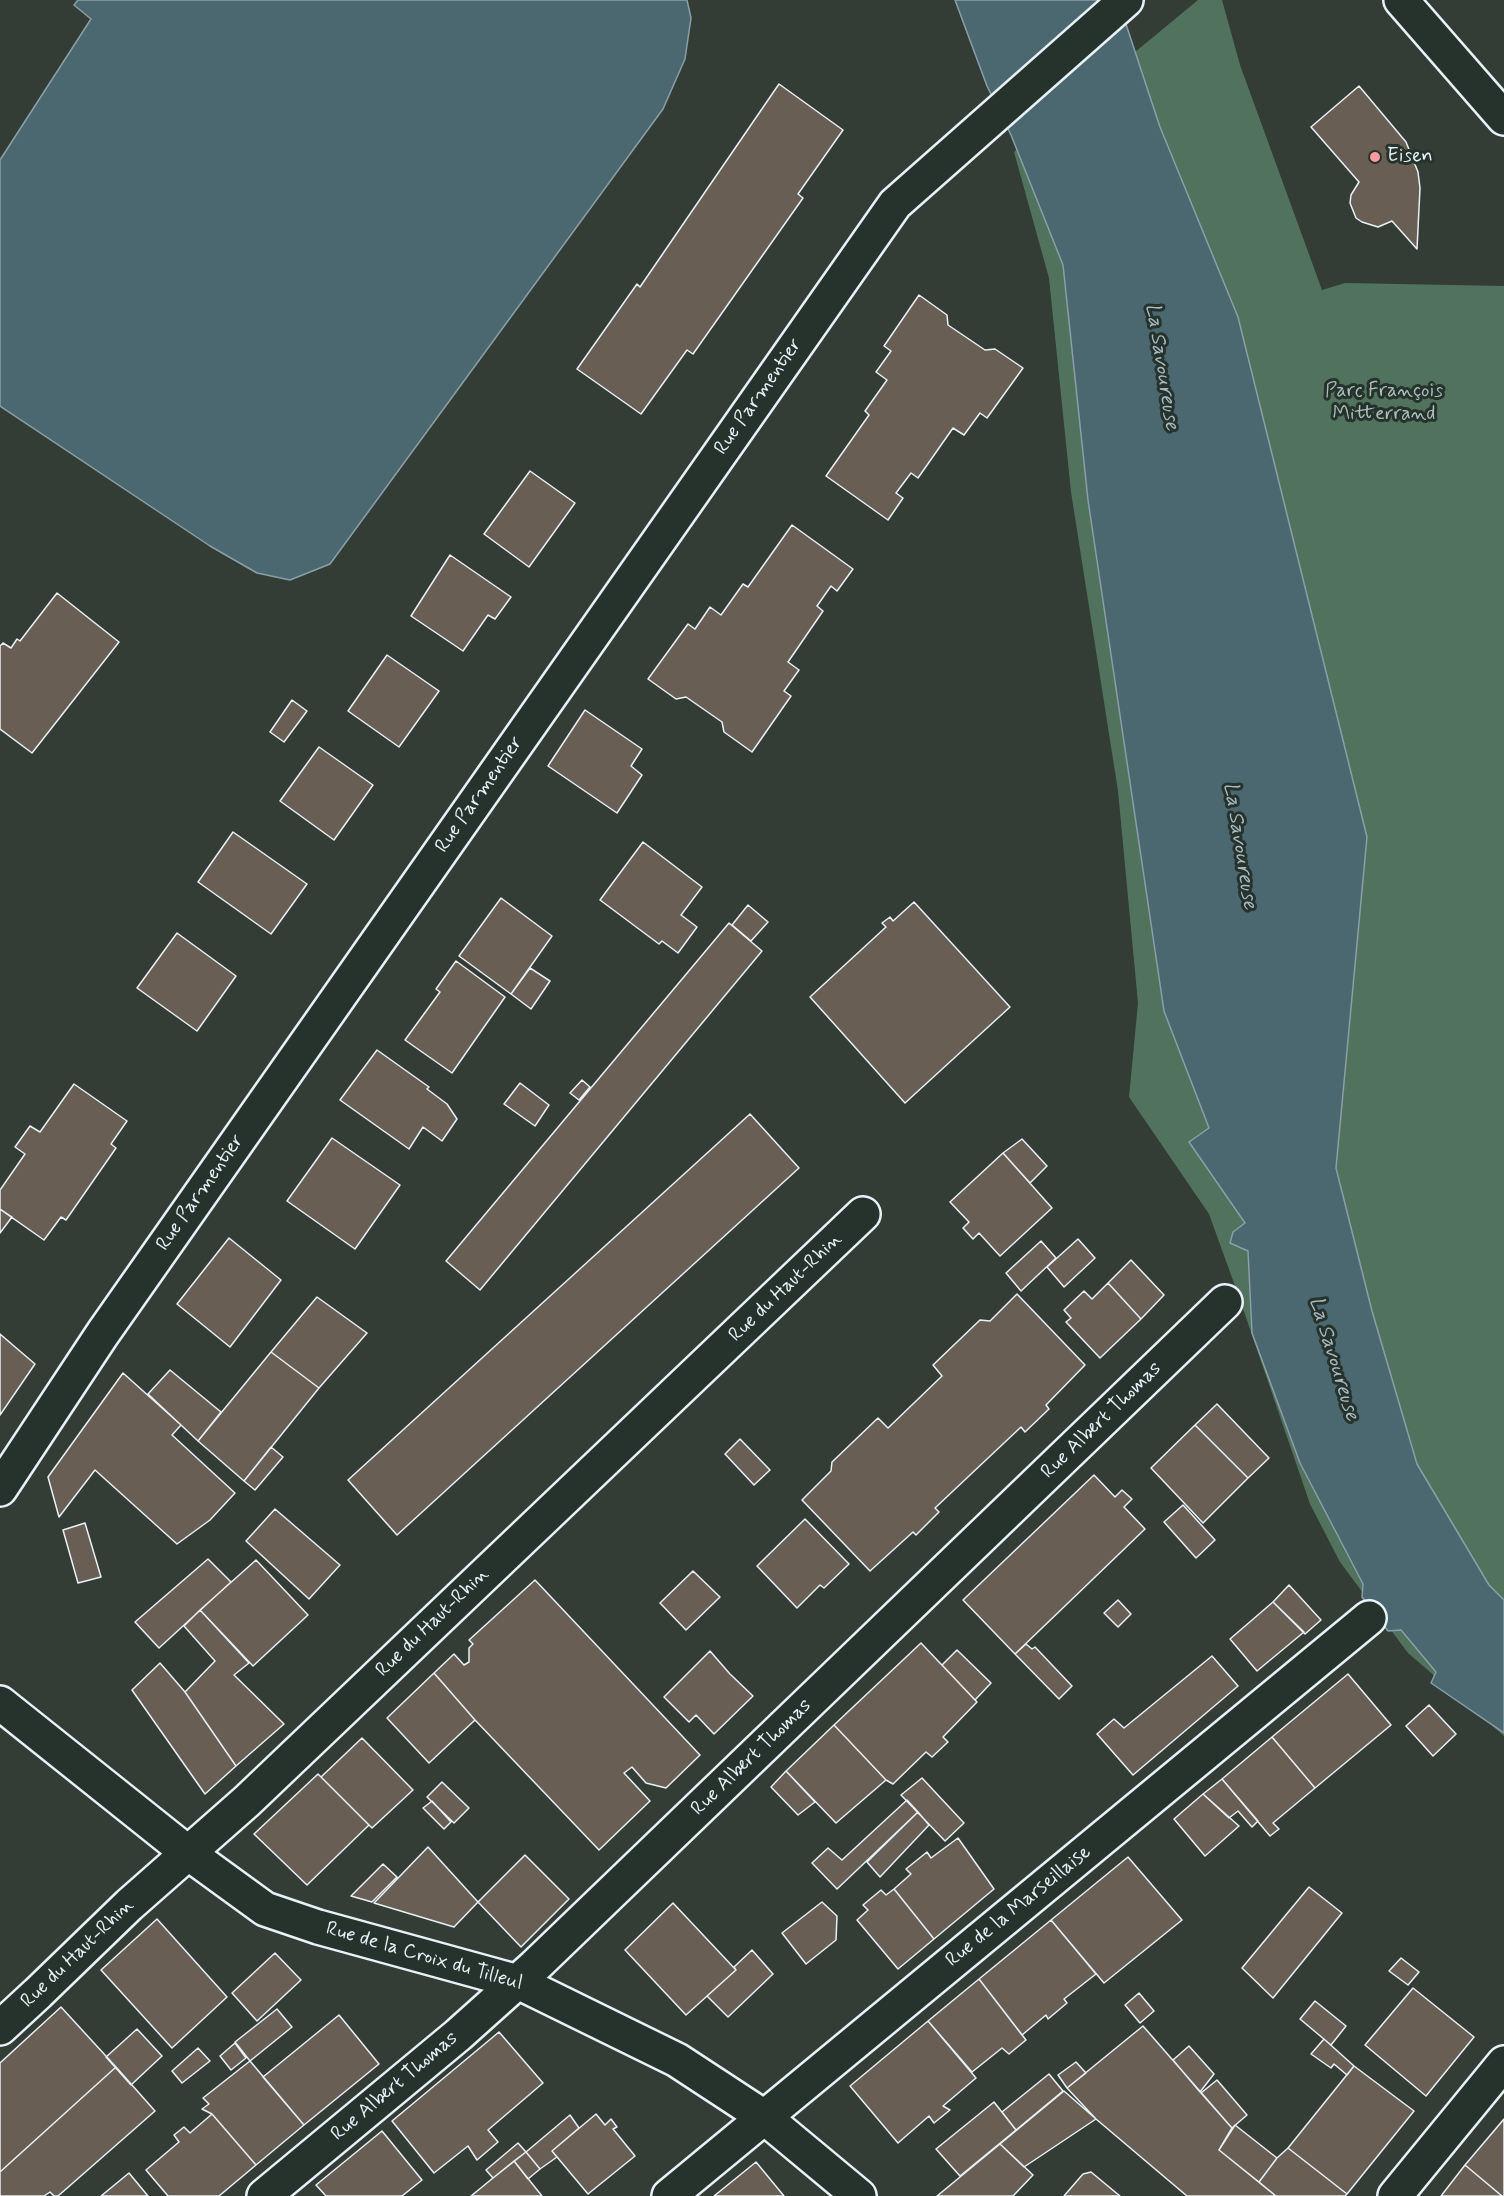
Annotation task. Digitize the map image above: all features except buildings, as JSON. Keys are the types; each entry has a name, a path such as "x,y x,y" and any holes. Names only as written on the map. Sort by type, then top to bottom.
{"street":[{"name":"Rue Parmentier","path":"0,1489 116,1314 895,204 1125,0"},
{"path":"1401,0 1504,118"},
{"name":"Rue du Haut-Rhin","path":"0,2028 129,1905 247,1801 863,1214"},
{"name":"Rue Albert Thomas","path":"264,2196 458,2035 518,1982 1225,1302"},
{"name":"Rue de la Marseillaise","path":"669,2196 1369,1618"},
{"name":"Rue de la Croix du Tilleul","path":"0,1704 188,1853 265,1909 318,1927 518,1982 677,2060 764,2117 859,2196"},
{"path":"1395,2196 1504,2063"}],"green space":[{"name":"Parc François Mitterrand","path":"1198,0 1222,0 1240,65 1322,290 1345,283 1504,286 1504,1736 1408,1653 1340,1562 1310,1504 1209,1214 1129,1097 1138,1003 1118,791 1071,492 1049,278 1014,152"}],"water":[{"path":"78,0 687,0 691,18 685,59 663,109 330,564 290,580 257,573 210,546 0,406 0,160 91,19 74,5"},
{"name":"La Savoureuse","path":"955,0 1118,0 1160,127 1238,317 1367,837 1336,1168 1372,1311 1417,1464 1489,1585 1504,1600 1504,1733 1431,1683 1436,1672 1401,1630 1388,1631 1362,1597 1363,1584 1300,1463 1252,1333 1248,1251 1230,1243 1233,1232 1245,1223 1189,1142 1209,1128 1164,1011 1088,500 1063,265 1011,135 987,86"}],"place":[{"name":"Eisen","path":"1375,157"}]}
